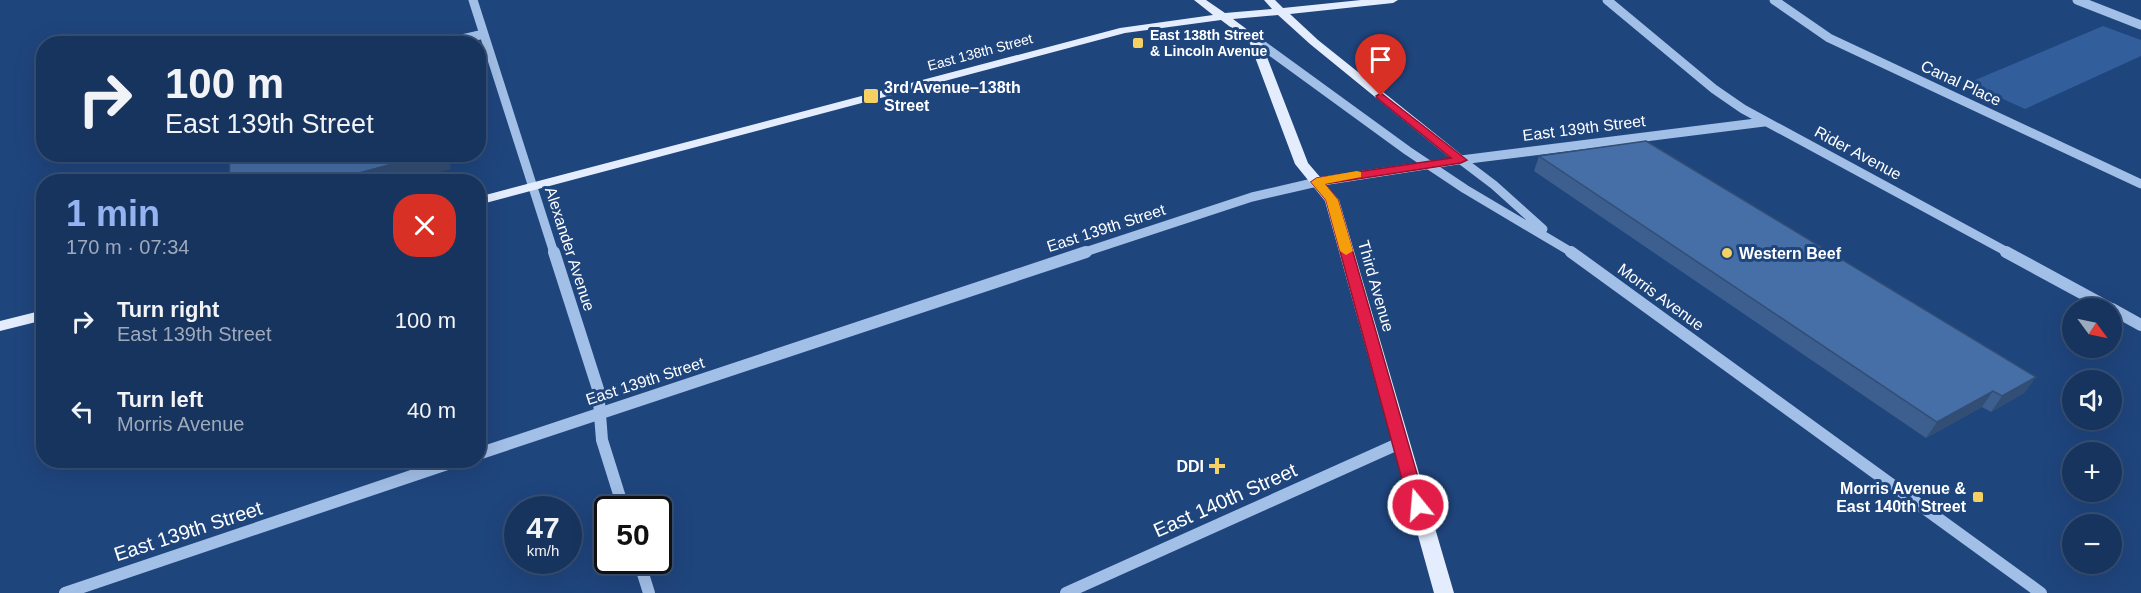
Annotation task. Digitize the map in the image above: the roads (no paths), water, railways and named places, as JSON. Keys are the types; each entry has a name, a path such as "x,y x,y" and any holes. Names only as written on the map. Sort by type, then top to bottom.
{"main road":[{"path":"1199,0 1254,39"},
{"path":"1269,0 1314,42 1461,160"},
{"name":"East 138th Street","path":"486,199 1102,36 1146,27 1222,17 1393,0"},
{"name":"Third Avenue","path":"1254,39 1302,164 1332,200 1444,593"},
{"name":"East 139th Street","path":"1317,182 1461,160"},
{"path":"0,326 36,317"}],"street":[{"name":"Alexander Avenue","path":"473,0 484,34"},
{"name":"Rider Avenue","path":"1607,0 1719,93 1766,122 2092,298"},
{"name":"Canal Place","path":"1774,0 1829,38 2141,184"},
{"path":"2077,0 2141,25"},
{"path":"475,36 484,34"},
{"name":"Morris Avenue","path":"1254,39 1428,165 1561,245 2041,593"},
{"name":"Alexander Avenue","path":"486,40 598,389 602,440 620,496"},
{"name":"East 139th Street","path":"1461,160 1766,122"},
{"path":"1461,160 1494,185 1561,245"},
{"name":"East 139th Street","path":"486,451 1252,197 1317,182"},
{"name":"Rider Avenue","path":"2122,315 2141,325"},
{"name":"East 140th Street","path":"1066,593 1400,443"},
{"name":"East 139th Street","path":"65,593 435,468"},
{"path":"643,574 649,593"}],"place":[{"name":"East 138th Street & Lincoln Avenue","path":"1138,43"},
{"name":"3rd Avenue–138th Street","path":"871,96"},
{"name":"Western Beef","path":"1727,253"},
{"name":"DDI","path":"1217,466"},
{"name":"Morris Avenue & East 140th Street","path":"1978,497"}]}
